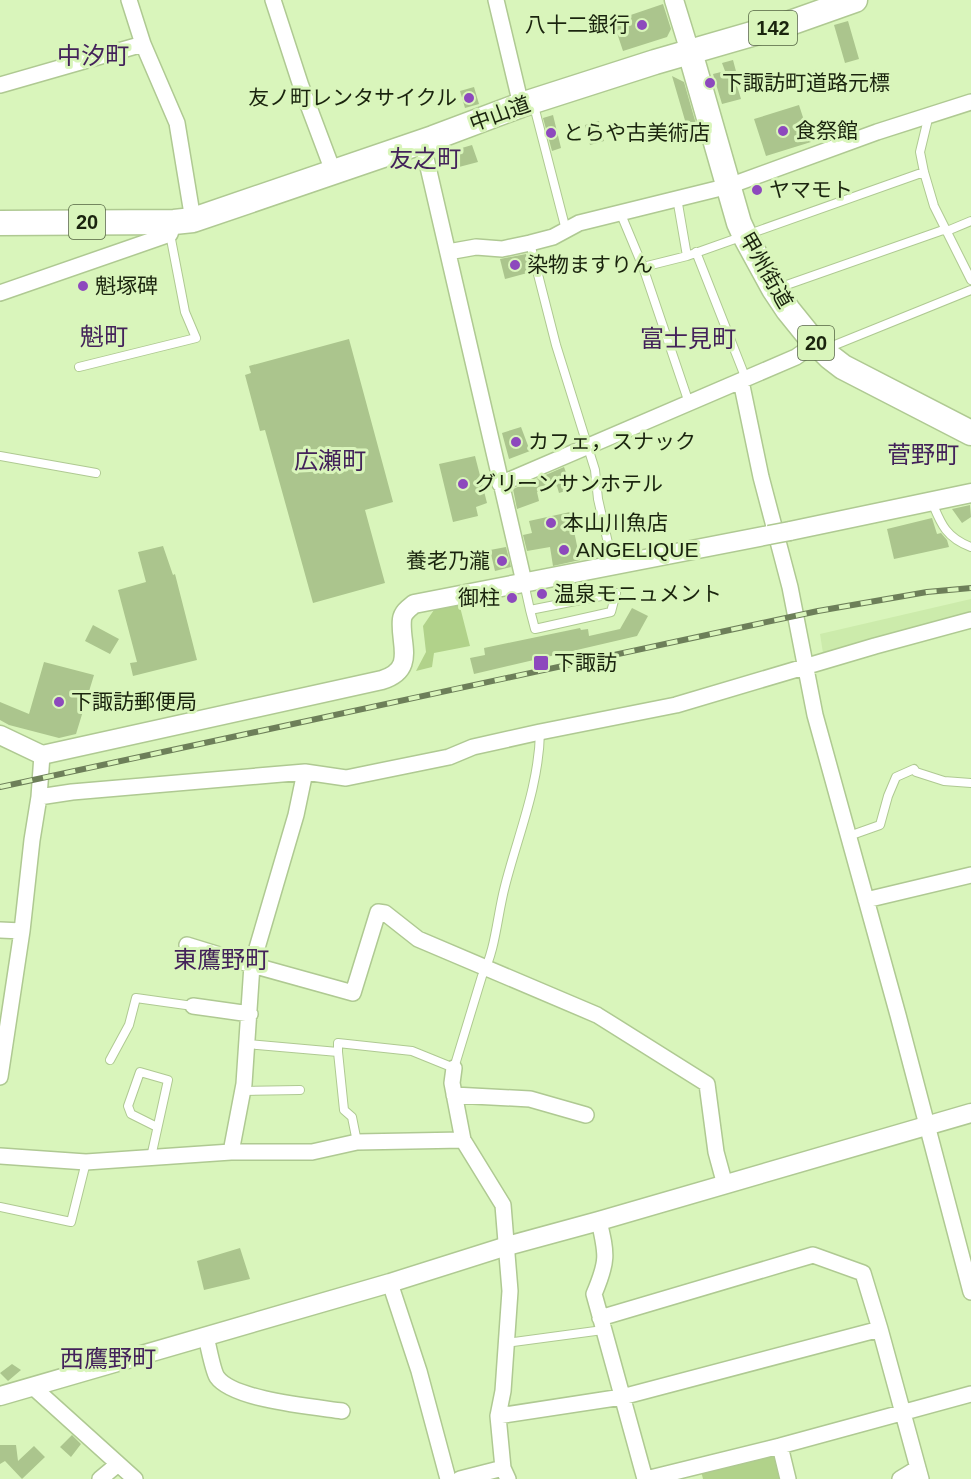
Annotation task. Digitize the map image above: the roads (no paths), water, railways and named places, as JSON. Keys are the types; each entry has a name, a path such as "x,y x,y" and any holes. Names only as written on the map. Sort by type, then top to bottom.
{"highway":[{"name":"142","path":"690,52 790,23 855,0"},
{"name":"中山道","path":"179,225 527,103 690,52"},
{"name":"甲州街道","path":"690,52 739,223 774,289 788,310 820,347 858,376 971,433"},
{"name":"20","path":"0,223 179,225"}],"street":[{"path":"0,293 179,225 177,123 144,44 129,0"},
{"path":"273,0 301,86 333,171"},
{"path":"496,0 527,103"},
{"path":"674,0 690,52"},
{"path":"0,85 144,44"},
{"path":"448,252 476,247 502,249 553,237 579,223 729,186 927,115 971,102"},
{"path":"422,141 524,582"},
{"path":"500,484 820,347"},
{"path":"744,380 761,477 790,587 815,715 928,1125 965,1247 971,1292"},
{"path":"0,735 42,755 393,676 400,668 405,646 402,618 407,609 414,604 790,531 971,493"},
{"path":"39,797 72,792 305,772 346,778 449,757 473,747 540,732 676,705 971,620"},
{"path":"0,1077 22,932 42,755"},
{"path":"231,1152 243,1091 252,965 296,815 305,772"},
{"path":"866,900 971,875"},
{"path":"187,945 353,993 378,912 385,913 418,939 597,1015 707,1084 716,1152 725,1185"},
{"path":"0,930 22,932"},
{"path":"193,1006 250,1014"},
{"path":"454,1068 452,1083 463,1140 503,1205 510,1291 503,1391 498,1416 506,1473 460,1479"},
{"path":"454,1095 530,1099 586,1115"},
{"path":"0,1396 390,1283 507,1246 971,1113"},
{"path":"0,1156 86,1162 231,1152 312,1152 357,1142 463,1140"},
{"path":"598,1221 606,1251 603,1272 594,1294 645,1479 780,1446 971,1394"},
{"path":"602,1324 813,1255 863,1273 919,1474 900,1479"},
{"path":"390,1283 419,1371 448,1479"},
{"path":"498,1416 622,1397 880,1329"},
{"path":"206,1336 217,1377 234,1390 262,1398 342,1411"},
{"path":"33,1387 135,1479"},
{"path":"780,1446 788,1479"},
{"path":"100,1479 118,1464"}],"lane":[{"path":"527,103 566,230"},
{"path":"927,115 920,152 924,172 934,206 971,280"},
{"path":"643,267 687,256 924,172"},
{"path":"677,198 687,256"},
{"path":"620,212 643,267 689,404"},
{"path":"774,289 971,221"},
{"path":"79,367 196,338 185,312 179,225"},
{"path":"530,243 556,345 595,470 598,499 613,565"},
{"path":"696,252 744,380"},
{"path":"820,347 971,290"},
{"path":"0,456 96,473"},
{"path":"932,502 941,523 953,539 971,547"},
{"path":"524,582 530,610 535,629 611,612 616,593 530,610"},
{"path":"357,1142 352,1117 344,1110 338,1043 412,1051 454,1068 486,968 498,923 504,887 534,787 540,732"},
{"path":"849,836 880,825 896,777 914,769 916,772 944,781 971,783"},
{"path":"110,1060 129,1025 136,998 193,1006"},
{"path":"247,1044 338,1052"},
{"path":"151,1157 168,1080 140,1072 128,1106 131,1114 157,1127"},
{"path":"243,1091 300,1090"},
{"path":"0,1207 71,1222 86,1162"},
{"path":"506,1343 602,1324"}],"railway":[{"path":"0,787 818,611 927,592 971,588"}],"place":[{"name":"八十二銀行","path":"642,25"},
{"name":"下諏訪町道路元標","path":"710,83"},
{"name":"友ノ町レンタサイクル","path":"469,98"},
{"name":"食祭館","path":"783,131"},
{"name":"とらや古美術店","path":"551,133"},
{"name":"ヤマモト","path":"757,190"},
{"name":"染物ますりん","path":"515,265"},
{"name":"魁塚碑","path":"83,286"},
{"name":"カフェ，スナック","path":"516,442"},
{"name":"グリーンサンホテル","path":"463,484"},
{"name":"本山川魚店","path":"551,523"},
{"name":"ANGELIQUE","path":"564,550"},
{"name":"養老乃瀧","path":"502,561"},
{"name":"温泉モニュメント","path":"542,594"},
{"name":"御柱","path":"512,598"},
{"name":"下諏訪","path":"541,663"},
{"name":"下諏訪郵便局","path":"59,702"}],"district":[{"name":"中汐町","path":"93,56"},
{"name":"友之町","path":"425,159"},
{"name":"魁町","path":"104,337"},
{"name":"富士見町","path":"688,339"},
{"name":"菅野町","path":"923,455"},
{"name":"広瀬町","path":"330,461"},
{"name":"東鷹野町","path":"221,960"},
{"name":"西鷹野町","path":"108,1359"}]}
